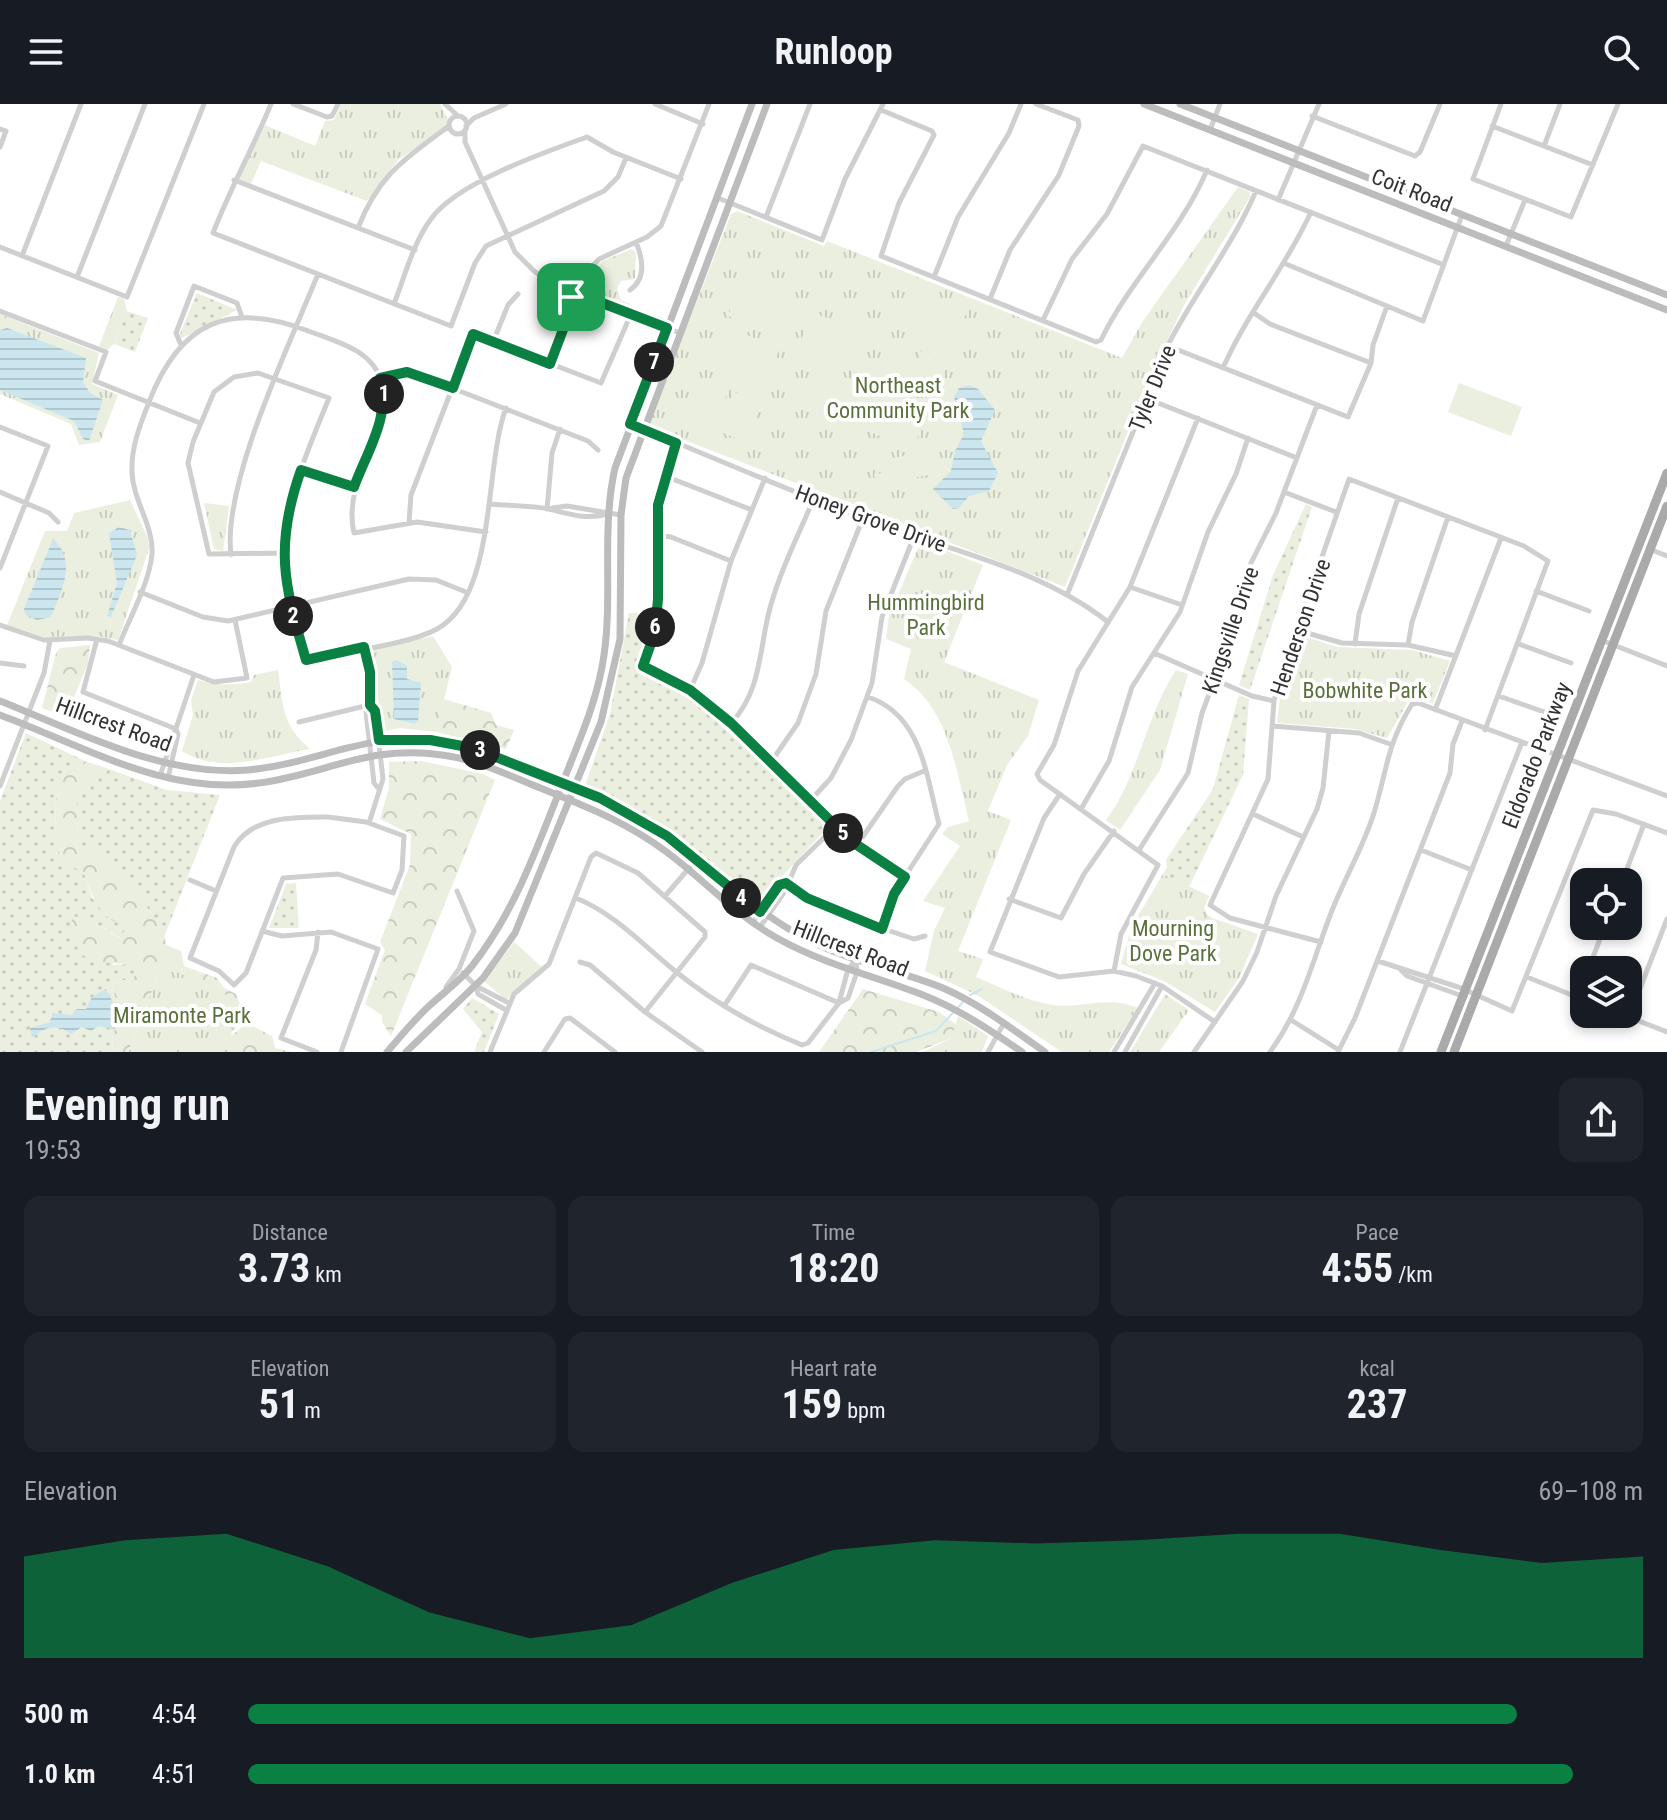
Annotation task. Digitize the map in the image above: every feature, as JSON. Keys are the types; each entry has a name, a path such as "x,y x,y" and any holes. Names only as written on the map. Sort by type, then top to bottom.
{"main road":[{"path":"387,1052 501,928 519,893 563,783 595,696 604,657 608,612 608,514 615,468 752,104"},
{"path":"406,1052 476,986 515,933 601,722 618,655 623,571 621,515 626,478 767,104"},
{"name":"Coit Road","path":"1144,104 1667,310"},
{"name":"Coit Road","path":"1180,104 1667,295"},
{"path":"1568,271 1573,259"},
{"path":"1637,298 1643,286"},
{"name":"Eldorado Parkway","path":"1454,1052 1611,645 1667,473"},
{"name":"Eldorado Parkway","path":"1441,1052 1600,640 1643,547 1667,506"},
{"name":"Hillcrest Road","path":"0,701 168,764 214,770 255,769 375,741 420,739 463,745 563,783 630,813 764,914 812,942 926,982 975,1005 1045,1052"},
{"name":"Hillcrest Road","path":"0,715 164,778 260,783 376,754 419,753 462,759 571,800 644,835 756,925 824,961 921,994 969,1017 1022,1052"},
{"path":"519,893 531,897"}],"street":[{"path":"22,256 81,104"},
{"path":"77,277 145,104"},
{"path":"0,247 127,297 204,104"},
{"path":"271,104 234,180 213,233 451,326 479,256 489,244 604,191 618,177 626,158"},
{"path":"293,104 330,117 338,104"},
{"path":"466,128 474,118 506,104"},
{"path":"655,104 703,124"},
{"path":"550,364 569,314 574,285 599,259 651,235 664,222 709,104"},
{"path":"766,217 810,104"},
{"path":"934,277 958,217 1009,133 1021,104"},
{"path":"990,299 1024,224 1059,175 1080,123 1036,104"},
{"path":"1210,130 1220,104"},
{"path":"1278,200 1319,104"},
{"path":"1312,116 1418,155 1440,104"},
{"path":"1501,104 1473,179 1572,217 1618,104"},
{"path":"1544,146 1560,104"},
{"path":"447,106 460,117 466,128 465,142"},
{"path":"447,106 452,128 465,142 506,235 529,267 561,287 570,297 580,301 597,301 680,333"},
{"path":"718,198 822,240 845,179 882,107 934,133 899,203 881,256 1099,342 1111,317 1190,204 1207,170"},
{"path":"460,117 474,118"},
{"path":"452,128 460,117"},
{"path":"1492,126 1593,165"},
{"path":"358,228 388,174 411,151 439,133 452,128 466,128"},
{"path":"0,147 3,130"},
{"path":"394,304 415,250 439,209 458,193 482,181 589,137 626,158 681,179"},
{"path":"1043,320 1064,272 1126,184 1143,146 1444,265"},
{"path":"234,180 415,250"},
{"name":"Tyler Drive","path":"1067,595 1168,346 1189,304 1241,223 1256,191"},
{"path":"1506,246 1525,200"},
{"path":"1223,368 1236,338 1286,264 1311,212"},
{"path":"1286,264 1423,321 1463,214"},
{"path":"630,290 639,282 641,273 636,242"},
{"path":"231,555 230,535 244,465 318,274"},
{"path":"569,314 585,289 584,276"},
{"path":"561,287 574,285 585,289 597,301"},
{"path":"181,345 176,333 194,286 237,303 242,317"},
{"path":"493,342 508,305 518,294"},
{"path":"1168,346 1350,416 1371,363 1373,345 1387,306"},
{"path":"0,311 106,352 95,381 200,423"},
{"path":"1254,313 1270,324 1371,363"},
{"path":"409,523 411,495 473,334 602,383 631,314"},
{"path":"119,645 149,566 152,546 135,493 132,459 165,364 181,345 209,325 242,317 269,318 358,351 373,364 384,396 382,414 354,487 350,508 354,533 409,523 441,524 486,532"},
{"path":"380,378 407,372 560,429 588,441 598,450"},
{"path":"284,553 209,554 205,523 188,468 200,423 212,396 229,379 253,373 277,378 329,398 301,470 284,553 284,581 306,660 437,630 455,614 466,592 486,532 495,441 506,408"},
{"path":"1148,399 1297,458"},
{"name":"Kingsville Drive","path":"1139,850 1188,773 1214,681 1235,625 1251,563 1284,492 1317,405"},
{"path":"1114,971 1121,934 1158,866 1038,777 1054,745 1078,671 1130,587 1198,418"},
{"name":"Honey Grove Drive","path":"630,424 863,518 915,534 1067,595 1108,622"},
{"path":"0,427 48,446 0,568"},
{"path":"547,509 552,453 560,429"},
{"path":"1081,809 1109,761 1132,687 1170,632 1248,438"},
{"path":"676,443 665,476 655,535 655,632 643,666 690,690 731,723 857,845 905,877"},
{"path":"301,470 354,487"},
{"path":"665,476 752,510"},
{"path":"690,690 702,663 731,561 765,478"},
{"name":"Henderson Drive","path":"1265,929 1211,909 1268,779 1274,701 1349,479 1398,498"},
{"path":"0,492 27,502 58,522"},
{"path":"1284,492 1336,512"},
{"path":"731,723 739,714 758,674 770,608 814,498"},
{"path":"1355,644 1359,614 1398,498 1501,538 1548,561 1485,730"},
{"path":"490,504 547,509 567,506 621,515"},
{"path":"1408,645 1412,622 1448,517"},
{"path":"771,762 798,723 816,674 826,611 863,518"},
{"path":"810,801 840,764 868,697 882,617 915,534"},
{"path":"655,535 671,537 731,561"},
{"path":"1435,710 1501,538"},
{"path":"1643,547 1667,556"},
{"path":"139,592 203,617 235,620 414,579 436,580 466,592"},
{"path":"1130,587 1182,605"},
{"path":"1536,591 1589,611"},
{"path":"0,625 50,641 97,639 219,682 247,678 235,620"},
{"path":"1300,631 1355,644 1408,645 1456,656"},
{"path":"97,639 93,665 83,692 176,729"},
{"path":"1600,640 1667,666"},
{"path":"0,786 46,669 50,641"},
{"path":"1519,644 1571,663"},
{"path":"364,647 370,672 370,705 375,711 374,783 378,788 369,823"},
{"path":"1154,653 1214,681 1274,701"},
{"path":"0,663 24,666"},
{"path":"164,778 194,675"},
{"path":"1499,696 1550,714"},
{"path":"868,697 892,707 904,718 914,735 939,826 894,894 882,929"},
{"path":"1270,1052 1291,1020 1375,811 1390,744 1414,703 1667,796"},
{"path":"299,722 370,705"},
{"path":"1291,1020 1339,1051 1378,961 1450,773 1453,744 1463,720"},
{"path":"1272,726 1359,733 1390,744"},
{"path":"1194,1052 1243,981 1265,929 1323,788 1329,731"},
{"path":"1400,1052 1522,742"},
{"path":"857,845 898,786 924,771"},
{"path":"1060,794 1044,818 990,952 1059,977 1114,971 1155,983 1215,1022"},
{"path":"1378,961 1431,977 1512,1011 1593,810 1667,833"},
{"path":"1253,814 1303,837"},
{"path":"328,817 369,823 404,836 402,870 393,893 338,874 283,878 246,973 234,985 219,971 190,958 236,844 258,825 328,817"},
{"path":"1627,868 1644,824"},
{"path":"756,925 785,891 796,865 836,826"},
{"path":"1009,899 1061,918 1084,874 1114,831"},
{"path":"1421,850 1472,870"},
{"path":"490,1052 514,994 549,964 591,857 596,853 629,867 706,933 645,1012"},
{"path":"665,896 696,860"},
{"path":"190,880 216,891"},
{"path":"786,883 807,898 882,929 914,939 925,936"},
{"path":"446,987 462,972 474,927 457,891"},
{"path":"576,898 612,917 677,973 724,1006 774,1033 805,1044 839,1003 856,959"},
{"path":"1642,983 1667,919"},
{"path":"1265,929 1321,942"},
{"path":"262,931 282,936 337,933 378,949 341,1052"},
{"path":"317,1052 281,1038 316,950 318,932"},
{"path":"580,962 590,965 645,1012 702,1052"},
{"path":"724,1006 751,965 839,1003"},
{"path":"1401,969 1407,976 1428,984 1464,993"},
{"path":"462,972 476,986 483,999 506,1010"},
{"path":"1527,977 1570,994"},
{"path":"1114,1052 1155,983"},
{"path":"476,986 509,1003"},
{"path":"1125,1052 1162,986"},
{"path":"544,1052 565,1019 570,1018 607,1050 615,1052"},
{"path":"1642,1022 1667,1032"},
{"path":"988,1052 1004,1023"}],"green space":[{"path":"341,104 440,104 448,120 445,128 398,160 367,201 261,161 251,184 240,180 241,169 265,125 315,146 325,121 334,120"},
{"name":"Northeast Community Park","path":"1238,187 1250,192 1250,197 1184,305 1153,370 1065,587 648,426 731,214 737,211 824,246 827,241 1122,358 1143,321"},
{"path":"632,249 636,253 635,279 621,281 617,288 621,300 630,304 629,309 593,295 587,282 602,261"},
{"path":"743,278 800,301 785,338 728,316"},
{"path":"908,288 967,311 952,349 894,326"},
{"path":"197,293 237,310 182,338 179,336"},
{"path":"118,297 124,299 127,311 114,344 107,350 99,346"},
{"path":"127,311 148,318 135,352 114,344"},
{"path":"812,312 871,335 856,373 797,350"},
{"path":"0,314 99,353 92,384 118,395 100,442 79,445 71,424 0,394"},
{"path":"722,325 780,348 765,386 707,363"},
{"path":"889,337 916,347 900,387 874,377"},
{"path":"922,350 948,360 932,400 906,390"},
{"path":"827,370 853,381 838,419 812,409"},
{"path":"703,379 729,389 713,429 687,419"},
{"path":"1459,383 1522,407 1511,436 1448,412"},
{"path":"869,388 928,411 913,449 855,426"},
{"path":"734,392 761,402 745,442 719,431"},
{"path":"933,449 940,459 937,473 876,486 874,474 883,473 888,459 903,456 913,461"},
{"path":"130,500 148,538 149,549 118,640 97,636 44,637 7,625 45,531 67,531 74,513"},
{"path":"204,503 229,506 223,551 214,549"},
{"path":"1306,504 1312,507 1250,690 1239,685 1273,575"},
{"name":"Hummingbird Park","path":"921,541 983,565 944,662 1039,700 1028,736 1007,765 988,811 1011,820 958,951 983,959 976,977 1033,1000 1063,1006 1106,1002 1138,1008 1109,1052 1062,1052 977,995 925,971 934,931 945,908 923,901 960,846 942,834 948,827 969,821 955,762 941,724 932,707 904,679 911,649 886,639 889,616"},
{"path":"629,613 650,614 640,674 694,701 830,825 756,904 653,824 585,786 610,714"},
{"path":"433,636 452,667 436,732 400,728 380,732 370,650"},
{"name":"Bobwhite Park","path":"1303,636 1337,647 1412,650 1450,661 1433,703 1410,698 1387,738 1355,729 1277,723 1282,680"},
{"path":"90,645 88,663 66,717 42,708 56,653 60,648"},
{"path":"278,670 288,722 310,749 228,763 197,758 182,751 193,715 191,700 198,680 244,683 251,682 254,675"},
{"path":"1176,670 1188,674 1160,770 1120,830 1106,820 1127,784 1165,688"},
{"path":"1239,695 1249,699 1243,775 1189,887 1163,874 1167,868 1166,860 1213,789"},
{"path":"444,699 491,713 496,725 514,730 506,749 436,732"},
{"path":"26,733 85,761 76,771 63,775 57,797 56,826 61,859 84,873 92,898 127,926 121,938 89,920 113,965 130,964 139,968 134,977 112,984 119,1014 112,1040 113,1052 0,1052 0,801"},
{"path":"85,761 109,769 77,799 78,845 98,852 121,879 140,895 166,945 181,951 184,966 217,978 224,988 236,994 245,1018 231,1033 231,1011 162,966 128,1052 113,1052 112,1040 119,1014 112,984 134,977 139,968 130,964 91,962 79,951 69,931 73,916 89,920 120,938 127,926 104,913 94,899 84,873 61,859 56,826 57,796 63,774 76,771"},
{"path":"421,761 483,774 495,780 391,1036 382,1022 382,1015 365,1004 385,950 380,942 410,865 411,834 380,819 389,788 389,762"},
{"path":"109,769 167,790 220,795 164,937 140,895 121,879 98,852 78,846 77,799"},
{"name":"Mourning Dove Park","path":"1163,874 1209,896 1204,908 1209,917 1258,934 1239,978 1215,1012 1164,981 1121,964 1132,926"},
{"path":"296,883 299,928 269,928 286,884"},
{"path":"514,942 543,968 506,1000 484,981"},
{"name":"Miramonte Park","path":"162,966 225,993 231,1011 232,1052 128,1052"},
{"path":"863,989 939,1012 957,1025 952,1038 916,1052 819,1052"},
{"path":"1165,994 1189,1010 1159,1052 1130,1052"},
{"path":"472,998 499,1014 484,1052 474,1052 482,1032 463,1009"},
{"path":"958,1016 988,1036 982,1052 923,1052 952,1038"},
{"path":"247,1023 272,1036 275,1048 292,1052 232,1052 231,1036"}],"water":[{"path":"7,328 86,358 83,382 90,393 103,400 89,441 83,439 74,421 0,390 0,330"},
{"path":"969,385 978,389 995,410 981,441 998,473 989,491 969,496 959,508 953,509 933,489 951,471 955,451 964,434 954,397 959,388"},
{"path":"119,527 130,530 137,555 111,617 107,616 117,583 109,533"},
{"path":"53,539 65,557 65,577 51,617 37,620 26,615 24,609"},
{"path":"397,660 407,666 407,679 421,683 418,721 414,724 394,719 392,662"},
{"path":"106,989 119,1014 115,1029 98,1026 91,1031 82,1027 71,1034 59,1028 49,1028 32,1038 30,1028 51,1022 52,1013 72,1015 77,1009 86,1009 92,997"}],"waterway":[{"path":"970,995 982,989"},
{"path":"871,1052 936,1031 963,1002"}],"route":[{"path":"571,297 577,301 597,301 667,328 630,424 676,443 658,505 655,632 643,666 690,690 731,723 851,841 905,877 894,894 882,929 842,915 807,898 786,883 779,885 760,912 667,836 630,813 504,758 441,741 379,740 375,711 370,705 370,672 364,647 306,660 286,593 283,567 296,483 301,470 354,487 382,414 384,396 380,378 407,372 453,388 473,334 550,364 569,314 571,297"}]}
